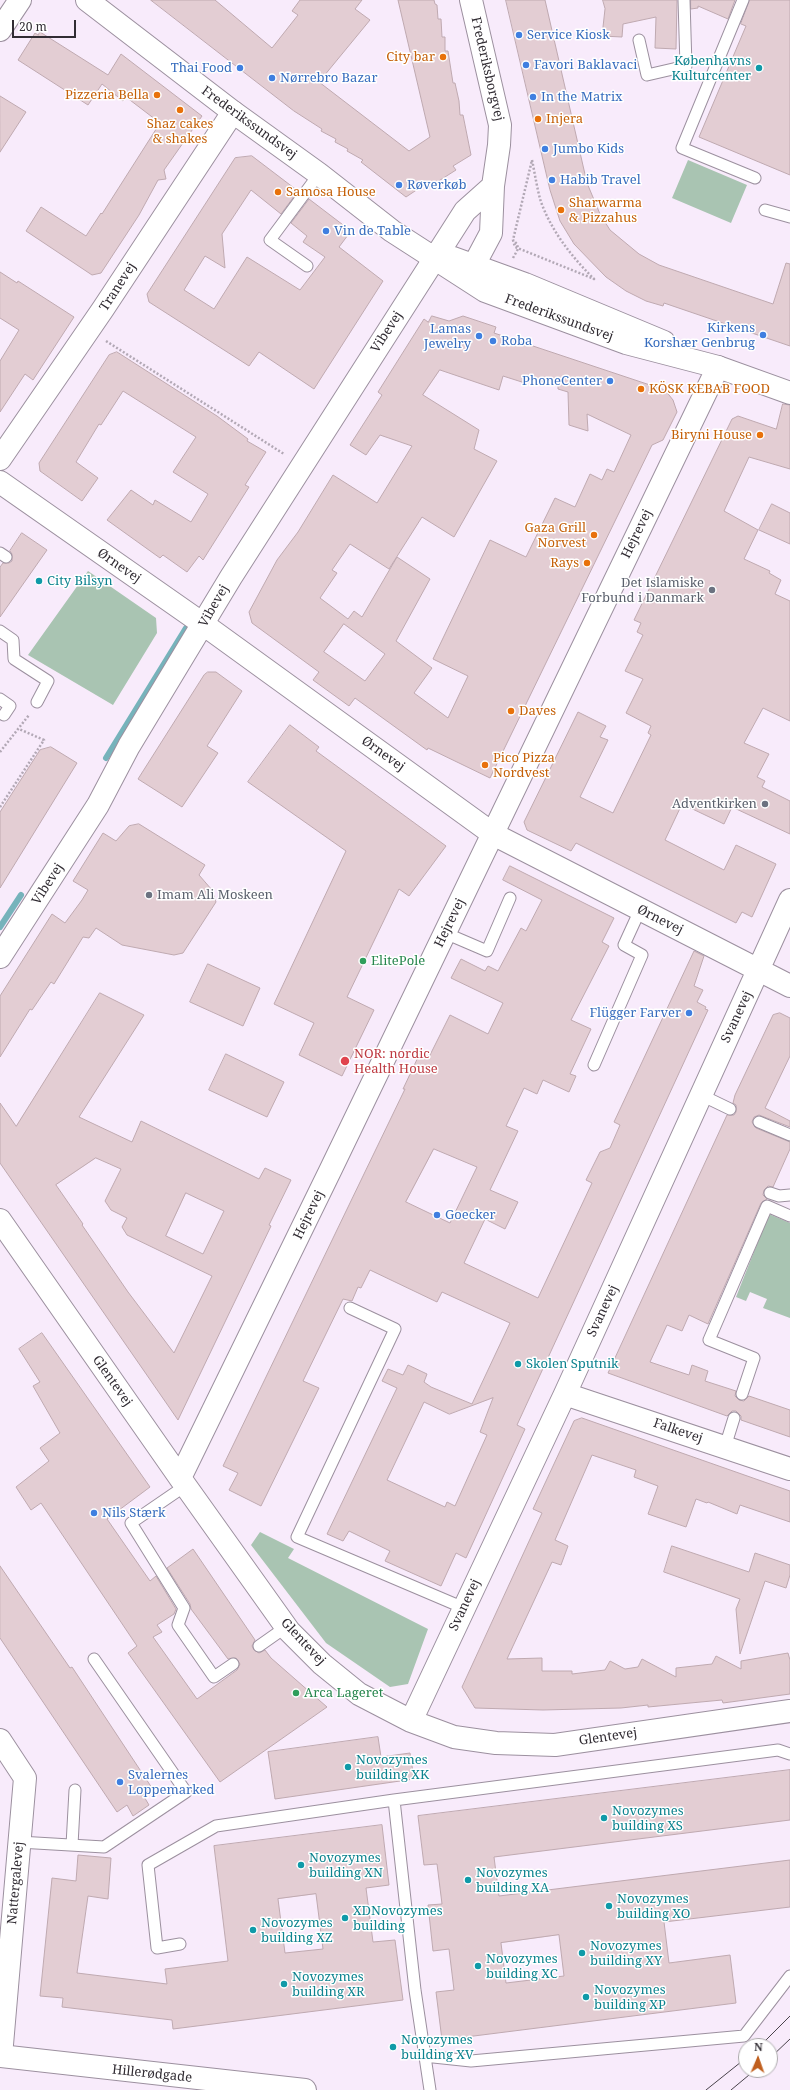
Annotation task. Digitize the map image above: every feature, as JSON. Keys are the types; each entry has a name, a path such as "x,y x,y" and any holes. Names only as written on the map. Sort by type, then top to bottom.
{"street":[{"path":"0,30 20,0"},
{"name":"Frederikssundsvej","path":"87,0 392,231 440,259 491,294 626,343 718,367"},
{"name":"Frederiksborgvej","path":"471,0 500,125 499,145 493,186 491,233 474,266"},
{"name":"Tranevej","path":"0,459 89,330 233,112"},
{"path":"474,266 458,269 440,259 465,211 493,186"},
{"name":"Vibevej","path":"0,957 98,805 129,746 301,465 440,259"},
{"name":"Frederikssundsvej","path":"474,266 631,327 718,367 790,393"},
{"name":"Hejrevej","path":"183,1482 445,933 718,367"},
{"name":"Ørnevej","path":"0,482 203,624 493,834 758,971 790,986"},
{"name":"Svanevej","path":"411,1721 565,1394 790,900"},
{"name":"Glentevej","path":"0,1220 286,1627 322,1664 359,1694 411,1721 454,1736 496,1743 555,1745 790,1712"},
{"name":"Falkevej","path":"565,1394 790,1469"},
{"name":"Nattergalevej","path":"0,1740 25,1778 1,2056"},
{"name":"Hillerødgade","path":"1,2056 305,2090"}],"lane":[{"path":"639,40 647,75 686,66 684,0"},
{"path":"743,0 682,148 755,178"},
{"path":"307,266 270,240 318,174"},
{"path":"765,210 790,217"},
{"path":"0,631 13,640 14,659 48,682 37,702"},
{"path":"0,699 10,706 4,715"},
{"path":"445,933 487,951 510,898"},
{"path":"594,1065 642,955 624,945 640,910"},
{"path":"701,1096 730,1109"},
{"path":"759,1122 790,1135"},
{"path":"770,1193 779,1196 790,1195"},
{"path":"742,1394 754,1358 709,1340 767,1206 790,1216"},
{"path":"350,1308 395,1329 297,1537 464,1608"},
{"path":"725,1447 734,1418"},
{"path":"183,1482 131,1523 184,1608 178,1625 214,1677 232,1664"},
{"path":"259,1646 286,1627"},
{"path":"19,1842 104,1847 186,1792 94,1658"},
{"path":"180,1944 157,1948 148,1865 216,1826 394,1800 778,1750 790,1754"},
{"path":"72,1845 76,1790"},
{"path":"394,1800 424,2056 430,2090"},
{"path":"424,2056 471,2061 744,2036 790,1976"}],"path":[{"path":"532,160 541,202 552,225 563,244 594,279 515,247 513,240 532,160"},
{"path":"89,330 301,465"},
{"path":"0,752 19,729 44,740 0,807"}],"green space":[{"path":"688,160 747,185 731,223 672,198"},
{"path":"88,571 156,618 157,633 113,705 28,655"},
{"path":"769,1214 790,1223 790,1318 763,1308 767,1299 750,1292 746,1301 736,1297"},
{"path":"260,1532 294,1549 288,1558 428,1629 408,1684 390,1687 326,1643 251,1545"}],"building":[{"path":"151,0 215,0 272,48 298,15 292,11 300,0 362,0 355,9 370,20 319,82 409,151 430,137 398,0 434,0 435,4 437,5 438,19 441,19 442,37 445,37 445,51 448,51 453,83 455,83 459,101 460,115 463,115 471,155 453,166 456,170 426,189 424,185 406,197 361,162 363,160 335,142 336,139 321,131 322,129 294,111"},
{"path":"506,0 545,0 587,183 600,214 610,230 639,254 659,265 773,304 786,263 790,264 790,346 664,303 663,306 646,301 626,291 606,277 574,244 560,221 550,190"},
{"path":"603,0 677,0 676,49 655,48 656,17 623,24 622,37 602,36 605,9"},
{"path":"691,0 735,0 728,19 698,6 698,8 691,9"},
{"name":"Københavns Kulturcenter","path":"750,0 790,0 790,175 699,137 746,26 741,24"},
{"path":"40,32 108,75 121,54 202,116 164,170 166,179 158,180 139,215 101,273 92,275 26,231 41,207 86,236 101,213 102,214 160,123 126,97 123,101 102,84 88,105 18,60 35,33 38,35"},
{"path":"0,96 26,112 0,152"},
{"path":"252,156 298,191 281,214 251,190 222,234 225,268 205,256 184,290 214,309 247,257 300,290 325,257 303,242 307,236 291,223 309,199 351,231 339,247 383,281 314,389 259,352 249,366 149,302 147,294 235,158"},
{"path":"0,272 17,283 18,281 74,317 33,380 25,374 0,412 0,361 19,330 0,318"},
{"path":"432,316 449,321 463,316 496,327 494,333 665,390 673,400 677,412 663,440 652,445 490,778 428,748 427,750 355,698 349,706 313,680 319,672 252,623 249,612 277,560 298,532 333,475 377,503 412,446 380,435 366,455 350,445 382,395 378,392 424,319 428,322","holes":["440,370 499,390 503,376 525,383 528,376 544,382 558,381 558,389 568,392 569,425 588,431 587,414 631,435 614,472 607,469 602,480 590,474 575,507 555,498 526,557 490,540 433,659 468,676 448,718 414,693 432,668 396,641 430,579 397,557 362,617 354,611 348,619 320,598 337,573 332,570 350,544 389,569 422,517 454,537 497,461 474,449 479,430 423,395","344,624 385,654 365,681 324,652"]},
{"path":"117,352 217,416 248,439 247,441 266,452 245,485 249,487 203,560 199,556 187,572 163,555 160,558 107,520 131,490 153,505 155,500 191,522 208,494 173,472 196,437 123,391 101,425 99,424 76,462 98,478 82,501 40,471 39,463 109,355"},
{"path":"783,404 790,405 790,469 749,457 724,511 758,530 744,559 770,571 769,573 781,580 775,594 790,601 790,721 763,708 744,743 769,754 757,777 765,781 762,787 790,801 790,834 732,807 724,824 682,804 665,840 724,870 736,845 776,864 752,917 742,912 736,923 576,843 571,851 527,830 524,822 578,712 606,726 600,737 608,740 580,797 613,813 651,735 648,733 651,726 626,713 643,679 625,671 643,635 637,632 641,623 634,620 732,419 738,416 776,429"},
{"path":"772,504 790,513 790,544 759,530"},
{"path":"22,533 47,550 0,617 0,567 3,563 9,563 12,561 12,554 10,551"},
{"path":"208,672 216,672 242,691 207,746 218,753 182,807 138,779 204,675"},
{"path":"290,725 319,747 316,751 446,846 409,896 399,889 347,997 374,1010 342,1076 299,1055 314,1023 274,1004 346,851 248,782"},
{"path":"51,747 77,763 0,888 0,812 40,750"},
{"name":"Imam Ali Moskeen","path":"139,824 205,865 199,875 212,890 216,902 183,953 174,955 122,945 96,928 89,938 83,937 54,984 51,982 32,1010 30,1009 0,1057 0,996 52,914 65,923 82,900 88,890 73,881 103,833 116,841 129,826"},
{"path":"510,866 614,918 602,942 609,946 571,1020 591,1029 570,1074 576,1076 569,1092 543,1080 537,1094 524,1088 506,1126 518,1131 490,1190 518,1202 505,1229 485,1219 464,1263 538,1298 592,1183 586,1180 600,1152 610,1148 620,1125 614,1122 694,951 704,956 694,986 703,990 697,1002 706,1007 705,1009 708,1010 517,1425 525,1429 466,1558 456,1553 441,1586 385,1561 390,1551 349,1531 343,1541 327,1534 397,1388 382,1381 388,1369 403,1375 408,1365 427,1374 424,1382 431,1387 472,1404 510,1323 442,1292 437,1302 370,1270 361,1288 358,1287 352,1301 343,1299 303,1381 319,1388 261,1506 229,1490 238,1473 223,1466 405,1089 403,1089 420,1053 429,1057 450,1015 488,1034 503,1003 451,978 461,959 485,971 488,966 498,971 521,928 526,931 542,900 503,880","holes":["434,1149 477,1167 450,1223 406,1202","493,1398 480,1432 487,1435 455,1506 447,1502 445,1507 387,1480 424,1402 449,1414"]},
{"path":"208,964 260,988 243,1026 190,1002"},
{"path":"100,993 144,1015 79,1117 132,1142 141,1121 259,1179 265,1168 291,1180 269,1225 271,1226 178,1420 0,1163 0,1103 16,1126","holes":["96,1158 121,1169 105,1201 111,1210 127,1218 122,1227 127,1235 212,1276 174,1353 128,1292 56,1185","186,1193 224,1211 203,1254 166,1236"]},
{"path":"780,1013 790,1018 790,1056 765,1108 790,1121 790,1127 759,1115 754,1117 752,1122 756,1128 790,1142 790,1149 773,1187 768,1186 764,1190 763,1195 767,1199 761,1203 708,1324 689,1315 682,1331 667,1325 650,1362 689,1375 692,1365 708,1371 705,1381 736,1391 735,1396 739,1400 744,1401 749,1396 790,1410 790,1437 741,1420 741,1416 736,1411 732,1411 727,1416 608,1373 727,1115 734,1115 736,1112 736,1105 733,1103 735,1095 773,1015"},
{"path":"226,1054 284,1082 267,1117 209,1090"},
{"path":"42,1333 150,1487 107,1519 150,1581 156,1576 176,1609 174,1614 157,1625 162,1632 153,1637 197,1699 237,1670 240,1664 236,1658 228,1659 191,1609 190,1604 167,1568 193,1549 255,1640 252,1646 254,1650 259,1653 265,1650 271,1658 327,1707 220,1782 128,1653 137,1646 41,1503 31,1510 16,1487 49,1461 40,1448 60,1433 33,1386 40,1382 19,1349"},
{"path":"582,1418 790,1491 790,1522 740,1505 737,1514 708,1502 707,1503 696,1499 686,1527 648,1514 658,1486 634,1477 636,1470 592,1455 555,1540 568,1546 561,1565 552,1562 507,1659 542,1658 542,1671 572,1671 572,1674 605,1670 610,1661 625,1669 638,1667 642,1659 676,1677 676,1668 712,1664 716,1656 741,1669 741,1661 788,1653 790,1660 790,1694 723,1703 722,1700 648,1707 648,1705 621,1708 543,1710 475,1708 462,1687 542,1513 533,1509 574,1421"},
{"path":"672,1546 749,1572 755,1553 790,1565 790,1575 786,1588 765,1581 740,1654 736,1609 740,1599 664,1572"},
{"path":"0,1566 70,1668 72,1667 152,1788 143,1795 149,1805 133,1816 127,1805 117,1812 0,1638"},
{"name":"Novozymes building XK","path":"378,1737 381,1757 410,1753 414,1779 275,1799 268,1752"},
{"path":"790,1770 790,1820 494,1857 499,1896 790,1860 790,1907 664,1922 669,1963 730,1955 736,2003 442,2040 436,1992 454,1990 449,1949 433,1951 428,1905 442,1904 437,1864 424,1865 418,1816","holes":["559,1935 564,1976 506,1983 501,1943"]},
{"path":"382,1825 389,1885 366,1888 373,1942 395,1940 403,2000 173,2029 172,2020 62,2007 63,1998 40,1996 52,1878 76,1881 78,1855 111,1858 108,1899 88,1896 77,1973 167,1984 165,1969 228,1961 214,1846","holes":["316,1894 323,1949 285,1953 278,1899"]}],"waterway":[{"path":"106,758 186,628"},
{"path":"0,927 21,895"}],"tram line":[{"path":"768,2038 790,2016"},
{"path":"778,2050 790,2039"},
{"path":"706,2090 738,2064"},
{"path":"731,2090 745,2078"}],"place":[{"name":"Service Kiosk","path":"519,35"},
{"name":"City bar","path":"443,57"},
{"name":"Favori Baklavaci","path":"526,65"},
{"name":"Thai Food","path":"240,68"},
{"name":"Københavns Kulturcenter","path":"759,68"},
{"name":"Nørrebro Bazar","path":"272,78"},
{"name":"Pizzeria Bella","path":"157,95"},
{"name":"In the Matrix","path":"533,97"},
{"name":"Shaz cakes & shakes","path":"180,110"},
{"name":"Injera","path":"538,119"},
{"name":"Jumbo Kids","path":"545,149"},
{"name":"Habib Travel","path":"552,180"},
{"name":"Røverkøb","path":"399,185"},
{"name":"Samosa House","path":"278,192"},
{"name":"Sharwarma & Pizzahus","path":"561,210"},
{"name":"Vin de Table","path":"326,231"},
{"name":"Kirkens Korshær Genbrug","path":"763,335"},
{"name":"Lamas Jewelry","path":"479,336"},
{"name":"Roba","path":"493,341"},
{"name":"PhoneCenter","path":"610,381"},
{"name":"KÖSK KEBAB FOOD","path":"641,389"},
{"name":"Biryni House","path":"760,435"},
{"name":"Gaza Grill Norvest","path":"594,535"},
{"name":"Rays","path":"587,563"},
{"name":"City Bilsyn","path":"39,581"},
{"name":"Det Islamiske Forbund i Danmark","path":"712,590"},
{"name":"Daves","path":"511,711"},
{"name":"Pico Pizza Nordvest","path":"485,765"},
{"name":"Adventkirken","path":"765,804"},
{"name":"Imam Ali Moskeen","path":"149,895"},
{"name":"ElitePole","path":"363,961"},
{"name":"Flügger Farver","path":"689,1013"},
{"name":"NOR: nordic Health House","path":"345,1061"},
{"name":"Goecker","path":"437,1215"},
{"name":"Skolen Sputnik","path":"518,1364"},
{"name":"Nils Stærk","path":"94,1513"},
{"name":"Arca Lageret","path":"296,1693"},
{"name":"Novozymes building XK","path":"348,1767"},
{"name":"Svalernes Loppemarked","path":"120,1782"},
{"name":"Novozymes building XS","path":"604,1818"},
{"name":"Novozymes building XN","path":"301,1865"},
{"name":"Novozymes building XA","path":"468,1880"},
{"name":"Novozymes building XO","path":"609,1906"},
{"name":"XDNovozymes building","path":"345,1918"},
{"name":"Novozymes building XZ","path":"253,1930"},
{"name":"Novozymes building XY","path":"582,1953"},
{"name":"Novozymes building XC","path":"478,1966"},
{"name":"Novozymes building XR","path":"284,1984"},
{"name":"Novozymes building XP","path":"586,1997"},
{"name":"Novozymes building XV","path":"393,2047"}]}
